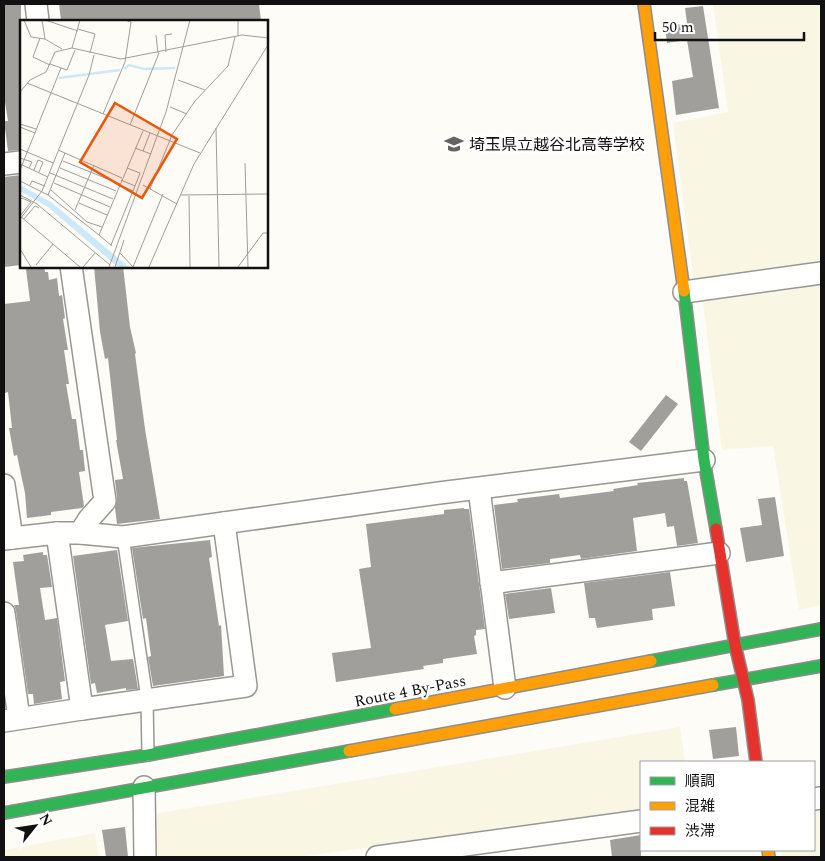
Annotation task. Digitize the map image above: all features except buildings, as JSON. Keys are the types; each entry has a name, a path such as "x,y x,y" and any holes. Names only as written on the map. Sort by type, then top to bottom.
{"main road":[{"path":"644,4 684,292 704,460 735,645 748,700 756,761"},
{"name":"Route 4 By-Pass","path":"4,778 148,755 821,629"},
{"path":"4,813 821,666"}],"street":[{"path":"36,4 38,20"},
{"path":"4,164 20,162"},
{"path":"71,268 105,501 80,532"},
{"path":"684,292 821,273"},
{"path":"4,485 8,539 80,532 123,537 439,493 704,460"},
{"path":"479,489 505,688"},
{"path":"4,613 12,720 246,686 224,523"},
{"path":"57,533 82,709"},
{"path":"491,583 719,553"},
{"path":"144,787 145,857"},
{"path":"377,857 640,821"}],"lane":[{"path":"123,537 147,699 148,755"}],"shaded area":[{"path":"713,4 821,4 821,264 694,282 673,123 728,112"},
{"path":"821,283 821,605 799,610 773,446 722,450 702,296"},
{"path":"680,727 685,761 640,761 640,811 298,857 157,857 153,814"},
{"path":"821,810 821,857 782,857 781,851 815,851 815,811"},
{"path":"95,833 99,857 4,857 4,850"}],"traffic: fast":[{"path":"684,291 704,460 716,529"},
{"path":"651,661 821,629"},
{"path":"713,685 821,666"},
{"path":"4,777 148,755 395,709"},
{"path":"4,813 349,751"}],"traffic: slow":[{"path":"644,4 684,291"},
{"path":"395,709 651,661"},
{"path":"349,751 713,685"},
{"path":"768,851 769,857"}],"traffic: jam":[{"path":"716,529 735,645 748,700 756,761"}],"place":[{"name":"埼玉県立越谷北高等学校","path":"454,144"}]}
